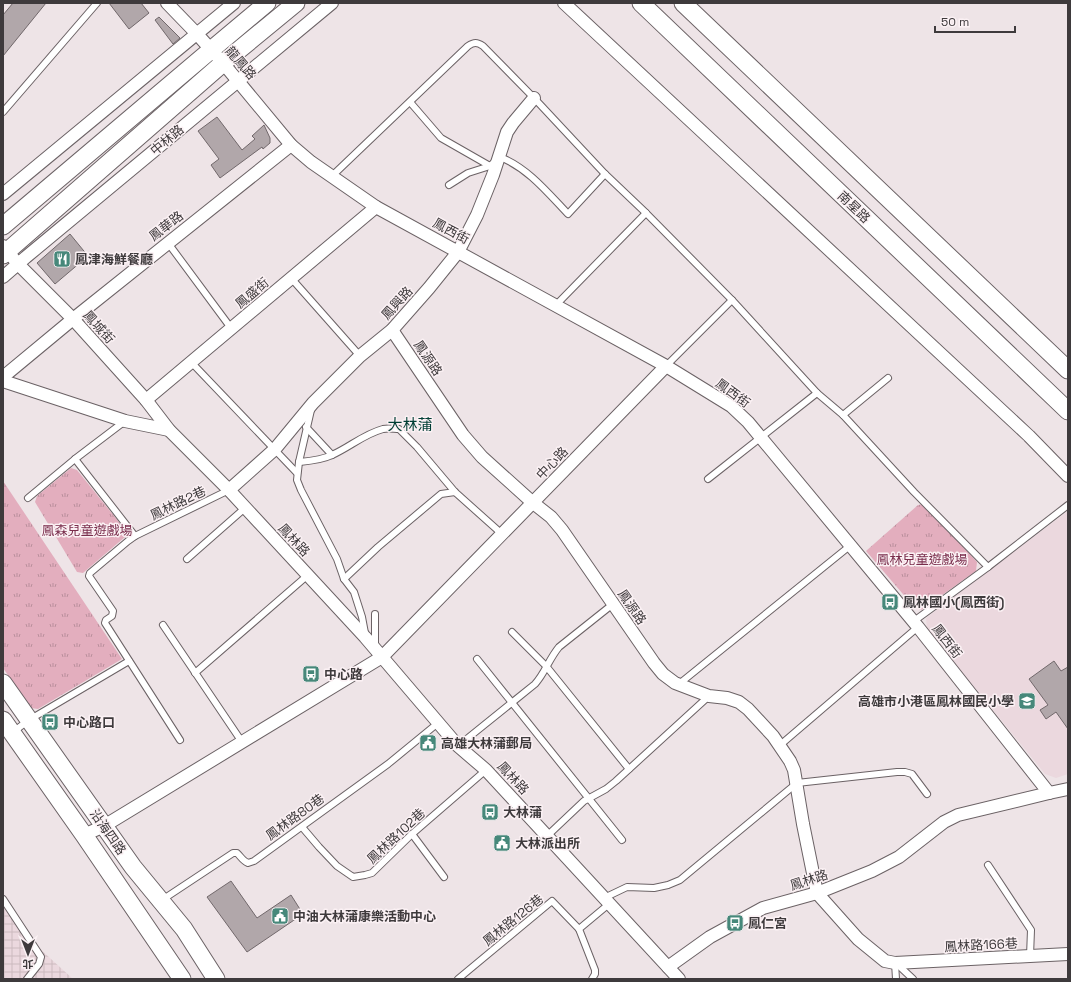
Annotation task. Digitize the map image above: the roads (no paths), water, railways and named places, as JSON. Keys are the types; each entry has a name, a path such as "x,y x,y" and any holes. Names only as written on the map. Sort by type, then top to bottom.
{"street":[{"name":"龍鳳路","path":"167,3 223,63 291,145"},
{"path":"3,194 234,3"},
{"path":"3,226 267,3"},
{"name":"中林路","path":"3,277 8,254 223,63 296,3"},
{"name":"中林路","path":"8,254 238,81 332,3"},
{"path":"564,3 1029,436 1068,476"},
{"name":"南星路","path":"640,3 1068,410"},
{"path":"683,3 1068,370"},
{"name":"鳳興路","path":"229,490 303,423 313,403 360,356 392,330 458,252 478,215 500,157 507,132 534,98"},
{"name":"鳳西街","path":"291,145 311,162 376,207 666,366 732,406 762,438 916,624 1049,793"},
{"name":"鳳華路","path":"3,377 73,319 291,145"},
{"name":"鳳盛街","path":"146,400 376,207"},
{"name":"鳳城街","path":"8,254 73,319 146,400 169,430"},
{"name":"鳳源路","path":"392,330 463,434 482,456 532,502 551,517 562,530 663,674 675,683 709,696 727,698 739,702 748,709 772,736 790,761 794,770 817,893"},
{"name":"中心路","path":"84,835 104,826 242,742 378,653 502,534 666,366"},
{"path":"3,381 125,421 169,430"},
{"name":"鳳林路","path":"169,430 229,490 365,637 458,746 486,770 668,967 710,937 763,908 817,893 872,871 899,857 944,822 958,815 1068,789"},
{"name":"沿海四路","path":"3,684 133,867 184,929 216,979"},
{"name":"沿海四路","path":"7,727 84,835 182,979"},
{"path":"817,893 858,939 885,961 895,963"},
{"name":"鳳林路166巷","path":"895,963 1068,954"},
{"path":"668,967 679,979"}],"lane":[{"path":"3,112 97,3"},
{"path":"332,176 468,46 474,42 478,42 534,98 605,174 732,300 817,393 843,415 914,492 988,567"},
{"path":"410,102 441,138 490,166"},
{"path":"449,185 468,173 490,166 500,157 509,161 538,182 568,214 605,174"},
{"path":"556,305 646,213"},
{"path":"168,243 232,328"},
{"path":"291,278 360,356"},
{"path":"666,366 732,300"},
{"path":"191,362 297,472"},
{"path":"843,415 888,378"},
{"path":"708,478 762,438 817,393"},
{"path":"28,498 74,459 125,421"},
{"path":"303,423 332,455"},
{"path":"303,423 297,480 337,559 344,579 354,592 362,617 365,637"},
{"path":"299,462 320,459 332,455 347,448 361,438 384,429 399,429 417,447 455,492 502,534"},
{"path":"74,459 135,536"},
{"name":"鳳林路2巷","path":"180,740 104,623 112,616 114,611 89,576 90,573 135,536 229,490"},
{"path":"344,579 378,547 441,494 455,492"},
{"path":"779,746 916,624 1068,505"},
{"path":"187,559 245,508"},
{"path":"679,684 851,545"},
{"path":"195,673 308,575"},
{"path":"458,746 535,684 541,678 546,666 559,647 613,604"},
{"path":"375,614 378,653"},
{"path":"163,625 242,742"},
{"path":"512,632 546,666 629,769"},
{"path":"477,659 622,840"},
{"path":"7,727 29,720 129,662"},
{"path":"547,836 584,801 606,789 709,696"},
{"name":"鳳林路80巷","path":"161,901 233,854 237,854 244,862 254,862 388,764 438,722"},
{"name":"鳳林路102巷","path":"302,826 319,848 338,866 353,877 372,873 412,834 486,770"},
{"path":"592,979 595,974 595,970 579,929 607,901 628,887 654,888 668,885 680,880 797,783 905,772 912,774 927,794"},
{"path":"412,834 444,877"},
{"path":"988,865 1030,930 1030,956"},
{"path":"3,899 41,957 39,964 27,979"},
{"name":"鳳林路126巷","path":"458,979 552,901 579,929"},
{"path":"895,963 896,979"},
{"path":"895,963 913,979"}],"place":[{"name":"鳳津海鮮餐廳","path":"62,259"},
{"name":"鳳林國小(鳳西街)","path":"890,602"},
{"name":"中心路","path":"311,674"},
{"name":"高雄市小港區鳳林國民小學","path":"1027,701"},
{"name":"中心路口","path":"50,722"},
{"name":"高雄大林蒲郵局","path":"428,743"},
{"name":"大林蒲","path":"490,812"},
{"name":"大林派出所","path":"502,843"},
{"name":"中油大林蒲康樂活動中心","path":"280,916"},
{"name":"鳳仁宮","path":"735,923"}],"district":[{"name":"大林蒲","path":"410,424"}],"park label":[{"name":"鳳森兒童遊戲場","path":"87,530"},
{"name":"鳳林兒童遊戲場","path":"922,559"}]}
